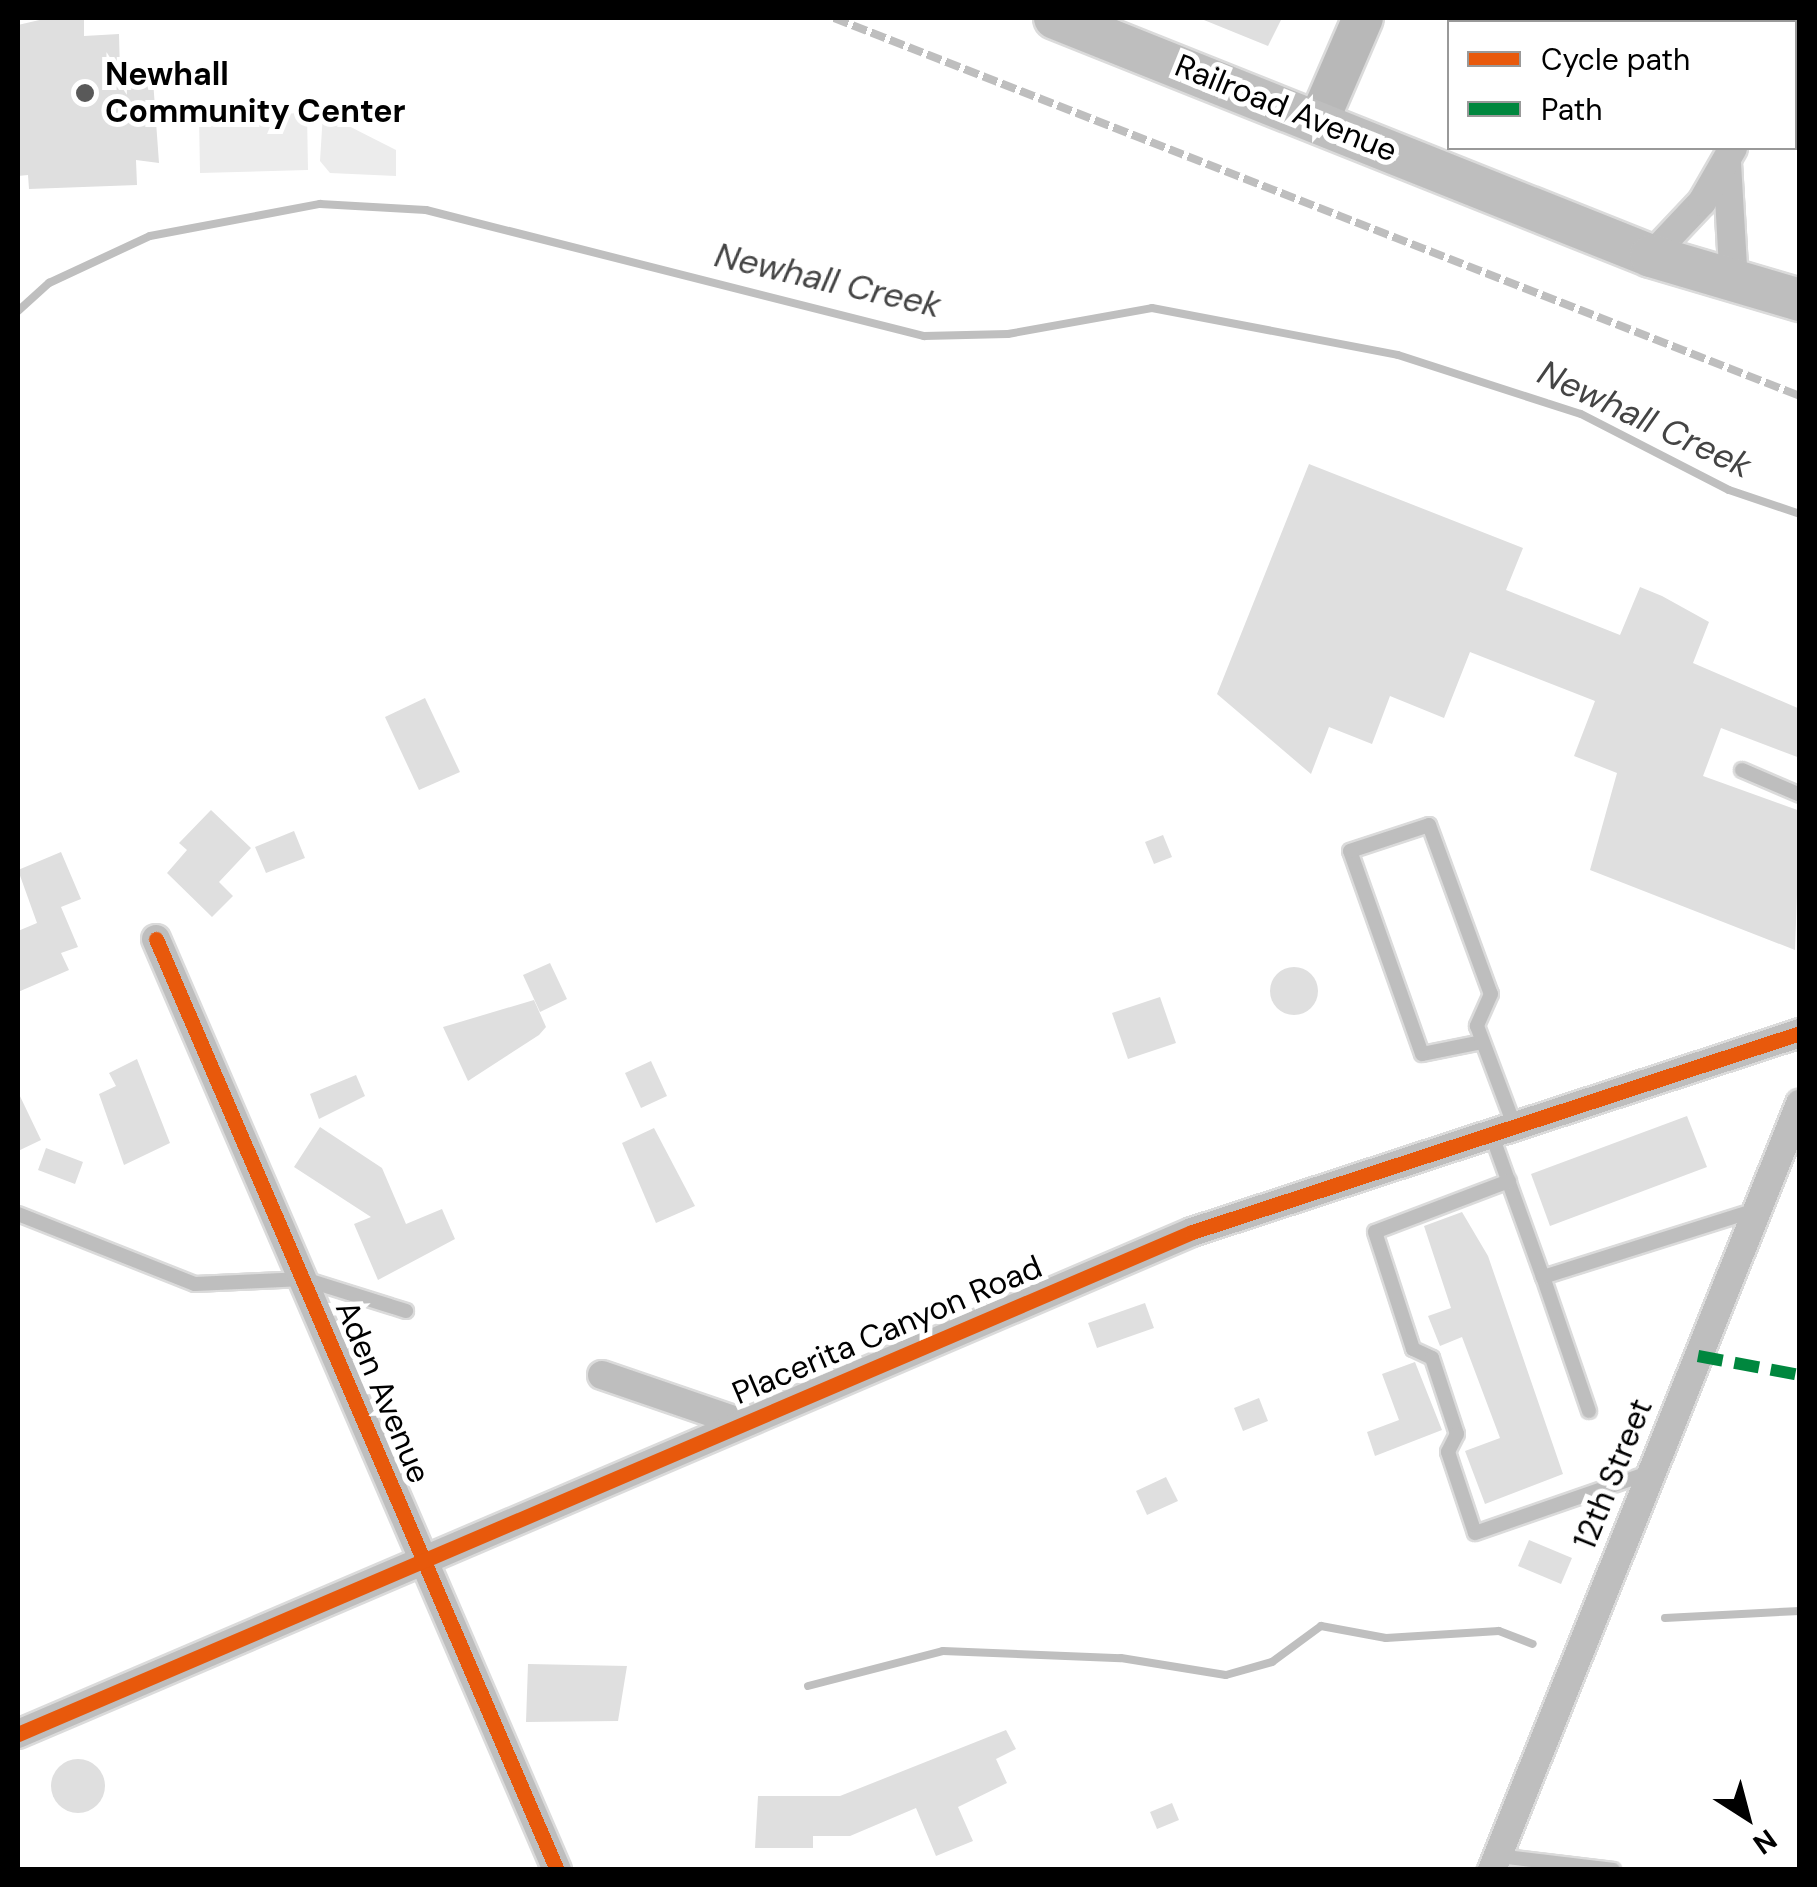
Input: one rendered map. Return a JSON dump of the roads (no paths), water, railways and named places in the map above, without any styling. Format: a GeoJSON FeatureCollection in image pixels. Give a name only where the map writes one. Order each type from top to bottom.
{"type":"FeatureCollection","features":[{"type":"Feature","properties":{"kind":"main road","name":"Railroad Avenue"},"geometry":{"type":"LineString","coordinates":[[1056,18],[1651,256],[1800,300]]}},
{"type":"Feature","properties":{"kind":"main road"},"geometry":{"type":"LineString","coordinates":[[1319,120],[1362,18]]}},
{"type":"Feature","properties":{"kind":"street"},"geometry":{"type":"LineString","coordinates":[[1651,256],[1730,155]]}},
{"type":"Feature","properties":{"kind":"street"},"geometry":{"type":"LineString","coordinates":[[1730,155],[1734,283]]}},
{"type":"Feature","properties":{"kind":"street","name":"Aden Avenue"},"geometry":{"type":"LineString","coordinates":[[156,938],[557,1870]]}},
{"type":"Feature","properties":{"kind":"street","name":"Placerita Canyon Road"},"geometry":{"type":"LineString","coordinates":[[18,1734],[424,1556],[1192,1232],[1501,1126],[1800,1033]]}},
{"type":"Feature","properties":{"kind":"street","name":"12th Street"},"geometry":{"type":"LineString","coordinates":[[1495,1863],[1800,1104]]}},
{"type":"Feature","properties":{"kind":"street"},"geometry":{"type":"LineString","coordinates":[[602,1375],[740,1422]]}},
{"type":"Feature","properties":{"kind":"lane"},"geometry":{"type":"LineString","coordinates":[[1742,770],[1800,795]]}},
{"type":"Feature","properties":{"kind":"lane"},"geometry":{"type":"LineString","coordinates":[[1482,1042],[1422,1054],[1350,851],[1429,825],[1491,994],[1477,1026],[1482,1042],[1501,1126],[1508,1181],[1589,1411]]}},
{"type":"Feature","properties":{"kind":"lane"},"geometry":{"type":"LineString","coordinates":[[1508,1181],[1375,1232],[1414,1349],[1432,1358],[1457,1434],[1448,1452],[1475,1533],[1652,1472]]}},
{"type":"Feature","properties":{"kind":"lane"},"geometry":{"type":"LineString","coordinates":[[1543,1277],[1757,1210]]}},
{"type":"Feature","properties":{"kind":"lane"},"geometry":{"type":"LineString","coordinates":[[18,1214],[195,1284],[304,1279],[406,1311]]}},
{"type":"Feature","properties":{"kind":"lane"},"geometry":{"type":"LineString","coordinates":[[1495,1863],[1613,1870]]}},
{"type":"Feature","properties":{"kind":"waterway","name":"Newhall Creek"},"geometry":{"type":"LineString","coordinates":[[18,311],[49,283],[150,236],[320,204],[426,210],[924,336],[1008,334],[1152,308],[1398,355],[1581,414],[1729,490],[1800,514]]}},
{"type":"Feature","properties":{"kind":"waterway"},"geometry":{"type":"LineString","coordinates":[[1665,1618],[1800,1611]]}},
{"type":"Feature","properties":{"kind":"waterway"},"geometry":{"type":"LineString","coordinates":[[808,1686],[943,1651],[1121,1658],[1226,1675],[1272,1662],[1321,1626],[1386,1638],[1499,1631],[1533,1644]]}},
{"type":"Feature","properties":{"kind":"railway"},"geometry":{"type":"LineString","coordinates":[[834,18],[1800,396]]}},
{"type":"Feature","properties":{"kind":"place","name":"Newhall Community Center"},"geometry":{"type":"Point","coordinates":[85,93]}}]}
